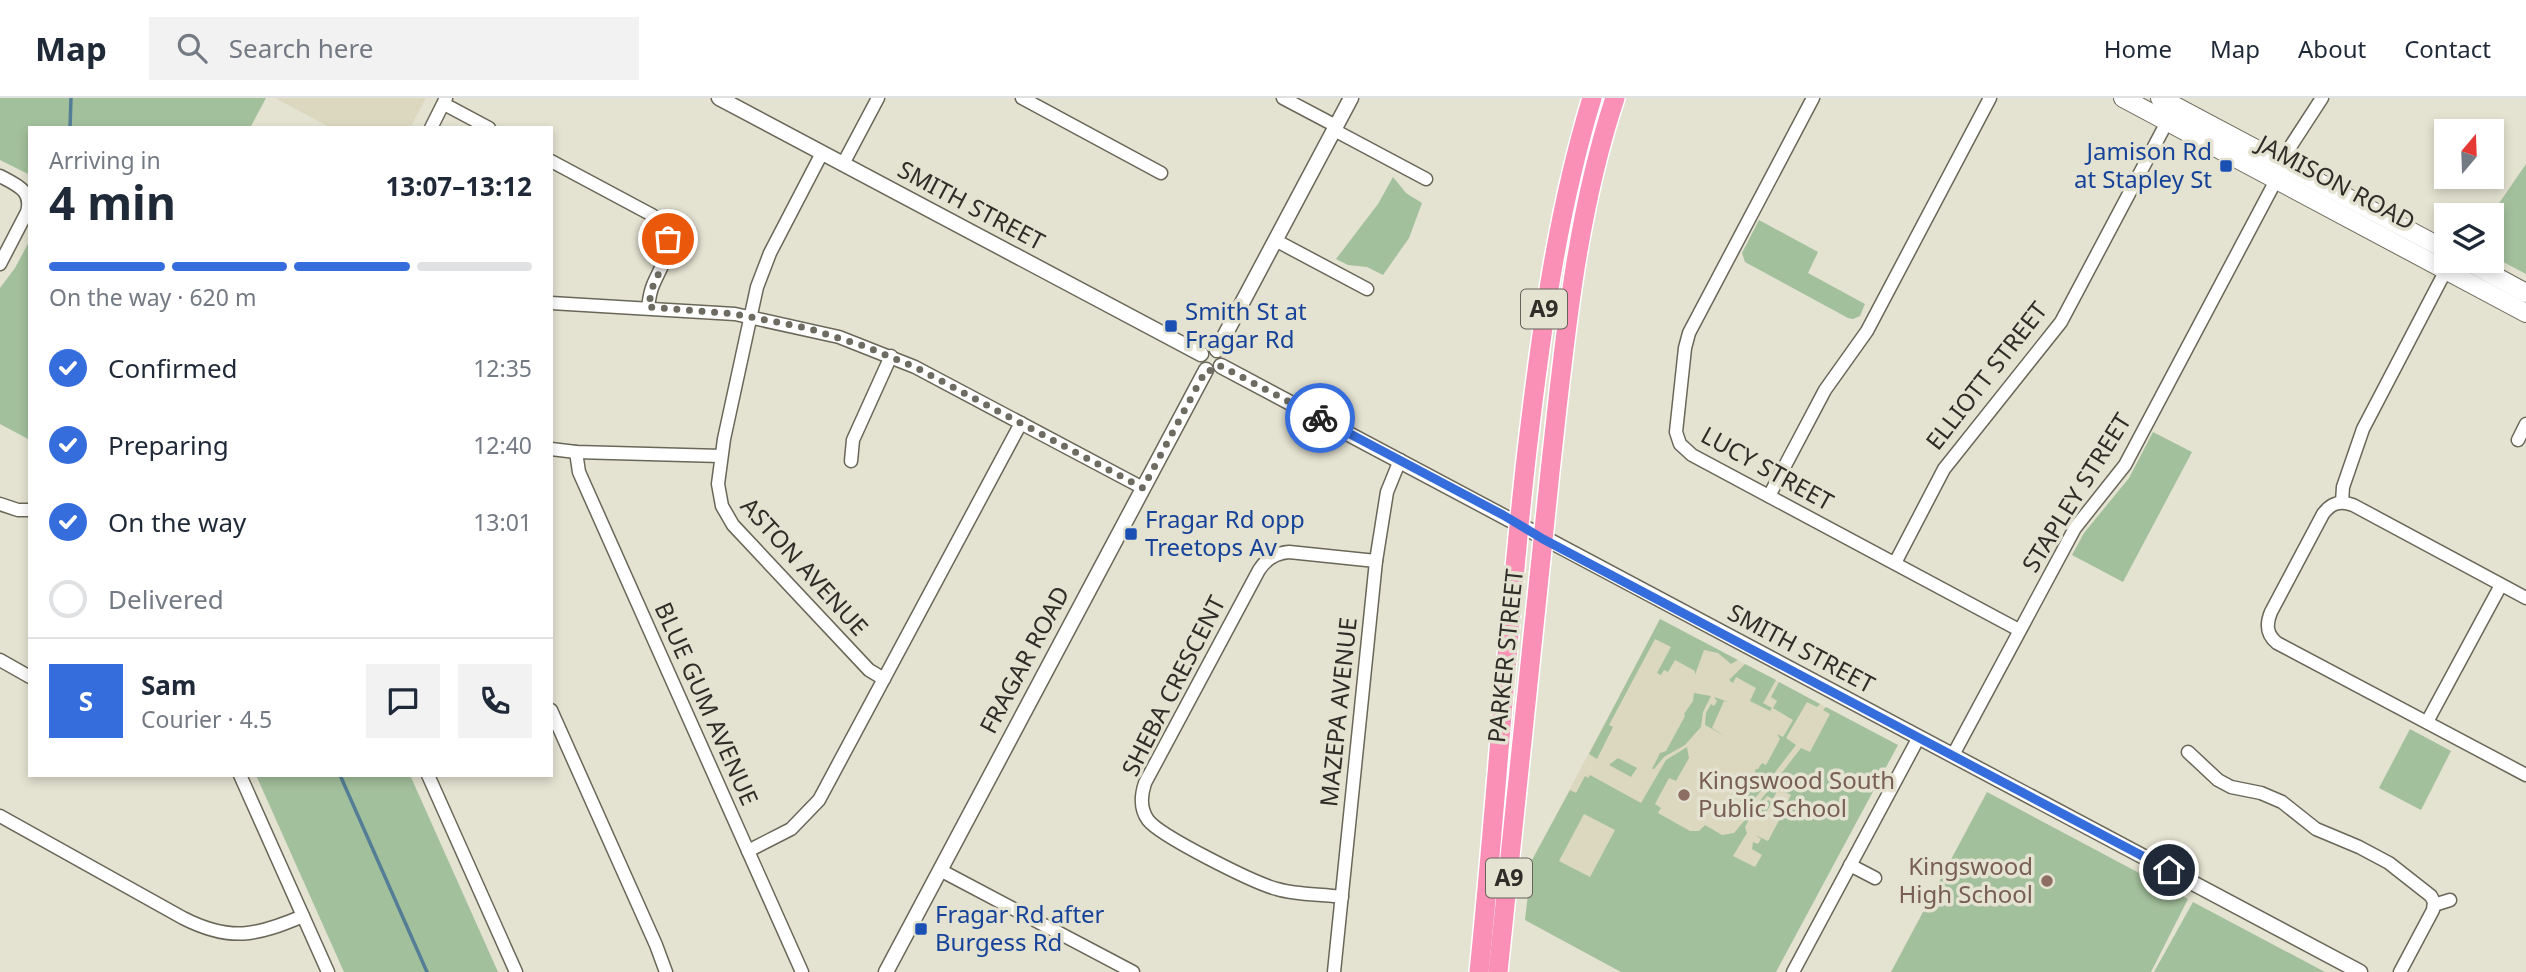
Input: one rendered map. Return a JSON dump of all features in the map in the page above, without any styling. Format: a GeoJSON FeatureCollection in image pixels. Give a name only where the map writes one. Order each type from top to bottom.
{"type":"FeatureCollection","features":[{"type":"Feature","properties":{"kind":"highway","name":"PARKER STREET"},"geometry":{"type":"LineString","coordinates":[[1479,972],[1519,524],[1545,301],[1566,192],[1592,98]]}},
{"type":"Feature","properties":{"kind":"highway","name":"PARKER STREET"},"geometry":{"type":"LineString","coordinates":[[1498,972],[1573,282],[1601,142],[1615,98]]}},
{"type":"Feature","properties":{"kind":"main road","name":"JAMISON ROAD"},"geometry":{"type":"LineString","coordinates":[[2123,98],[2167,108],[2434,257]]}},
{"type":"Feature","properties":{"kind":"main road","name":"JAMISON ROAD"},"geometry":{"type":"LineString","coordinates":[[2278,171],[2434,244]]}},
{"type":"Feature","properties":{"kind":"main road","name":"JAMISON ROAD"},"geometry":{"type":"LineString","coordinates":[[2461,273],[2526,313]]}},
{"type":"Feature","properties":{"kind":"main road"},"geometry":{"type":"LineString","coordinates":[[2489,273],[2526,293]]}},
{"type":"Feature","properties":{"kind":"street","name":"SMITH STREET"},"geometry":{"type":"LineString","coordinates":[[719,98],[1201,354]]}},
{"type":"Feature","properties":{"kind":"street"},"geometry":{"type":"LineString","coordinates":[[843,164],[878,98]]}},
{"type":"Feature","properties":{"kind":"street"},"geometry":{"type":"LineString","coordinates":[[1022,98],[1161,173]]}},
{"type":"Feature","properties":{"kind":"street"},"geometry":{"type":"LineString","coordinates":[[1283,98],[1426,179]]}},
{"type":"Feature","properties":{"kind":"street"},"geometry":{"type":"LineString","coordinates":[[1217,350],[1351,98]]}},
{"type":"Feature","properties":{"kind":"street","name":"LUCY STREET"},"geometry":{"type":"LineString","coordinates":[[1813,98],[1689,333],[1676,425],[1678,440],[1688,452],[2019,630]]}},
{"type":"Feature","properties":{"kind":"street"},"geometry":{"type":"LineString","coordinates":[[1769,496],[1820,399],[1867,331],[1990,98]]}},
{"type":"Feature","properties":{"kind":"street","name":"STAPLEY STREET"},"geometry":{"type":"LineString","coordinates":[[1953,755],[2075,528],[2125,465],[2278,171],[2322,98]]}},
{"type":"Feature","properties":{"kind":"street"},"geometry":{"type":"LineString","coordinates":[[432,126],[445,101],[486,126]]}},
{"type":"Feature","properties":{"kind":"street","name":"ELLIOTT STREET"},"geometry":{"type":"LineString","coordinates":[[1895,563],[1944,469],[2061,322],[2167,108]]}},
{"type":"Feature","properties":{"kind":"street","name":"ASTON AVENUE"},"geometry":{"type":"LineString","coordinates":[[822,153],[770,253],[760,279],[721,456],[718,491],[729,519],[869,670],[884,679]]}},
{"type":"Feature","properties":{"kind":"street"},"geometry":{"type":"LineString","coordinates":[[553,162],[652,215],[664,227],[668,239],[668,253],[653,286],[648,307]]}},
{"type":"Feature","properties":{"kind":"street"},"geometry":{"type":"LineString","coordinates":[[0,176],[22,188],[27,196],[27,212],[0,264]]}},
{"type":"Feature","properties":{"kind":"street"},"geometry":{"type":"LineString","coordinates":[[1275,240],[1367,289]]}},
{"type":"Feature","properties":{"kind":"street"},"geometry":{"type":"LineString","coordinates":[[2342,502],[2343,486],[2363,429],[2444,273]]}},
{"type":"Feature","properties":{"kind":"street"},"geometry":{"type":"LineString","coordinates":[[553,303],[714,311],[824,333],[891,356],[1143,488]]}},
{"type":"Feature","properties":{"kind":"street"},"geometry":{"type":"LineString","coordinates":[[1210,349],[1217,350],[1223,359],[1221,366],[1216,371],[1206,370],[1199,361],[1201,354],[1210,349]]}},
{"type":"Feature","properties":{"kind":"street"},"geometry":{"type":"LineString","coordinates":[[851,461],[853,440],[891,356]]}},
{"type":"Feature","properties":{"kind":"street","name":"SMITH STREET"},"geometry":{"type":"LineString","coordinates":[[1221,366],[2360,972]]}},
{"type":"Feature","properties":{"kind":"street","name":"FRAGAR ROAD"},"geometry":{"type":"LineString","coordinates":[[886,972],[1206,370]]}},
{"type":"Feature","properties":{"kind":"street"},"geometry":{"type":"LineString","coordinates":[[748,851],[791,829],[824,792],[1021,423]]}},
{"type":"Feature","properties":{"kind":"street"},"geometry":{"type":"LineString","coordinates":[[2518,440],[2526,424]]}},
{"type":"Feature","properties":{"kind":"street"},"geometry":{"type":"LineString","coordinates":[[553,449],[721,456]]}},
{"type":"Feature","properties":{"kind":"street","name":"BLUE GUM AVENUE"},"geometry":{"type":"LineString","coordinates":[[576,452],[579,472],[802,972]]}},
{"type":"Feature","properties":{"kind":"street","name":"MAZEPA AVENUE"},"geometry":{"type":"LineString","coordinates":[[1334,972],[1376,561],[1387,492],[1400,460]]}},
{"type":"Feature","properties":{"kind":"street"},"geometry":{"type":"LineString","coordinates":[[2526,598],[2353,505],[2342,502],[2332,505],[2323,514],[2268,620],[2268,632],[2277,643],[2526,775]]}},
{"type":"Feature","properties":{"kind":"street"},"geometry":{"type":"LineString","coordinates":[[0,504],[28,510]]}},
{"type":"Feature","properties":{"kind":"street","name":"SHEBA CRESCENT"},"geometry":{"type":"LineString","coordinates":[[1342,897],[1282,891],[1253,881],[1155,828],[1144,812],[1142,794],[1266,561],[1277,554],[1289,552],[1376,561]]}},
{"type":"Feature","properties":{"kind":"street"},"geometry":{"type":"LineString","coordinates":[[2427,722],[2501,585]]}},
{"type":"Feature","properties":{"kind":"street"},"geometry":{"type":"LineString","coordinates":[[0,660],[28,676]]}},
{"type":"Feature","properties":{"kind":"street"},"geometry":{"type":"LineString","coordinates":[[553,714],[666,972]]}},
{"type":"Feature","properties":{"kind":"street"},"geometry":{"type":"LineString","coordinates":[[1793,972],[1919,737]]}},
{"type":"Feature","properties":{"kind":"street"},"geometry":{"type":"LineString","coordinates":[[2188,752],[2218,780],[2231,787],[2277,799],[2316,829],[2389,863],[2427,892],[2434,905],[2400,972]]}},
{"type":"Feature","properties":{"kind":"street"},"geometry":{"type":"LineString","coordinates":[[241,777],[328,972]]}},
{"type":"Feature","properties":{"kind":"street"},"geometry":{"type":"LineString","coordinates":[[429,777],[516,972]]}},
{"type":"Feature","properties":{"kind":"street"},"geometry":{"type":"LineString","coordinates":[[0,816],[183,918],[211,930],[259,933],[303,916]]}},
{"type":"Feature","properties":{"kind":"street"},"geometry":{"type":"LineString","coordinates":[[1850,865],[1875,878]]}},
{"type":"Feature","properties":{"kind":"street"},"geometry":{"type":"LineString","coordinates":[[940,870],[1133,972]]}},
{"type":"Feature","properties":{"kind":"street"},"geometry":{"type":"LineString","coordinates":[[2434,905],[2450,900]]}},
{"type":"Feature","properties":{"kind":"shaded area"},"geometry":{"type":"Polygon","coordinates":[[[275,98],[426,98],[411,126],[327,126],[275,98]]]}},
{"type":"Feature","properties":{"kind":"shaded area","name":"Kingswood South Public School"},"geometry":{"type":"Polygon","coordinates":[[[1660,619],[1843,716],[1707,972],[1621,972],[1525,920],[1532,860],[1660,619]]]}},
{"type":"Feature","properties":{"kind":"green space"},"geometry":{"type":"Polygon","coordinates":[[[0,98],[266,98],[251,126],[28,126],[28,174],[0,160],[0,98]]]}},
{"type":"Feature","properties":{"kind":"green space"},"geometry":{"type":"Polygon","coordinates":[[[2526,164],[2526,274],[2504,262],[2504,203],[2499,203],[2526,164]]]}},
{"type":"Feature","properties":{"kind":"green space"},"geometry":{"type":"Polygon","coordinates":[[[1393,177],[1406,193],[1422,203],[1409,238],[1383,275],[1367,267],[1348,265],[1336,259],[1378,204],[1393,177]]]}},
{"type":"Feature","properties":{"kind":"green space"},"geometry":{"type":"Polygon","coordinates":[[[1759,220],[1818,252],[1808,273],[1865,304],[1860,316],[1848,318],[1745,262],[1742,253],[1759,220]]]}},
{"type":"Feature","properties":{"kind":"green space"},"geometry":{"type":"Polygon","coordinates":[[[28,244],[28,439],[0,424],[0,288],[28,244]]]}},
{"type":"Feature","properties":{"kind":"green space"},"geometry":{"type":"Polygon","coordinates":[[[2153,432],[2192,452],[2123,582],[2072,555],[2084,533],[2129,478],[2153,432]]]}},
{"type":"Feature","properties":{"kind":"green space"},"geometry":{"type":"Polygon","coordinates":[[[1660,619],[1738,660],[1731,664],[1718,653],[1704,650],[1695,675],[1695,671],[1675,660],[1668,672],[1664,670],[1661,675],[1657,673],[1671,647],[1655,639],[1609,725],[1613,727],[1597,759],[1589,754],[1660,619]]]}},
{"type":"Feature","properties":{"kind":"green space"},"geometry":{"type":"Polygon","coordinates":[[[1745,664],[1776,680],[1763,703],[1772,708],[1770,711],[1750,701],[1756,688],[1736,677],[1733,683],[1729,680],[1745,664]]]}},
{"type":"Feature","properties":{"kind":"green space"},"geometry":{"type":"Polygon","coordinates":[[[1779,682],[1820,704],[1817,707],[1807,702],[1786,738],[1796,745],[1753,801],[1745,805],[1739,803],[1756,769],[1762,763],[1766,765],[1780,739],[1777,734],[1783,737],[1793,720],[1773,708],[1777,701],[1771,697],[1779,682]]]}},
{"type":"Feature","properties":{"kind":"green space"},"geometry":{"type":"Polygon","coordinates":[[[1694,693],[1711,696],[1703,712],[1701,727],[1685,745],[1664,757],[1652,769],[1660,753],[1666,751],[1693,701],[1694,693]]]}},
{"type":"Feature","properties":{"kind":"green space"},"geometry":{"type":"Polygon","coordinates":[[[1714,697],[1729,702],[1724,701],[1712,728],[1725,736],[1705,725],[1706,713],[1711,704],[1714,706],[1717,701],[1714,697]]]}},
{"type":"Feature","properties":{"kind":"green space"},"geometry":{"type":"Polygon","coordinates":[[[1826,707],[1898,745],[1776,972],[1621,972],[1525,920],[1532,860],[1570,790],[1576,793],[1585,776],[1588,778],[1590,775],[1641,803],[1666,760],[1687,747],[1689,758],[1676,781],[1669,778],[1655,804],[1661,808],[1658,813],[1690,831],[1699,831],[1705,825],[1722,835],[1734,833],[1755,808],[1745,827],[1747,833],[1733,856],[1755,867],[1762,855],[1752,849],[1753,842],[1758,844],[1761,839],[1755,835],[1768,841],[1784,811],[1771,804],[1765,814],[1760,811],[1768,800],[1784,809],[1791,795],[1778,789],[1773,799],[1767,796],[1756,806],[1801,748],[1810,752],[1830,714],[1823,710],[1826,707]],[[1584,814],[1559,861],[1590,877],[1615,830],[1584,814]]]}},
{"type":"Feature","properties":{"kind":"green space"},"geometry":{"type":"Polygon","coordinates":[[[2410,729],[2451,751],[2421,810],[2379,788],[2410,729]]]}},
{"type":"Feature","properties":{"kind":"green space"},"geometry":{"type":"Polygon","coordinates":[[[1618,758],[1637,768],[1631,777],[1609,765],[1618,758]]]}},
{"type":"Feature","properties":{"kind":"green space"},"geometry":{"type":"Polygon","coordinates":[[[257,777],[411,777],[498,972],[344,972],[257,777]]]}},
{"type":"Feature","properties":{"kind":"green space","name":"Kingswood High School"},"geometry":{"type":"Polygon","coordinates":[[[1987,792],[2188,899],[2151,972],[1891,972],[1987,792]]]}},
{"type":"Feature","properties":{"kind":"green space"},"geometry":{"type":"Polygon","coordinates":[[[2193,902],[2325,972],[2154,972],[2193,902]]]}},
{"type":"Feature","properties":{"kind":"waterway"},"geometry":{"type":"LineString","coordinates":[[70,126],[71,98]]}},
{"type":"Feature","properties":{"kind":"waterway"},"geometry":{"type":"LineString","coordinates":[[341,777],[427,972]]}},
{"type":"Feature","properties":{"kind":"way so far"},"geometry":{"type":"LineString","coordinates":[[668,239],[668,253],[651,291],[648,307],[735,314],[807,328],[878,351],[915,367],[1143,488],[1206,370],[1216,371],[1221,366],[1320,418]]}},
{"type":"Feature","properties":{"kind":"place","name":"Jamison Rd at Stapley St"},"geometry":{"type":"Point","coordinates":[2226,166]}},
{"type":"Feature","properties":{"kind":"place","name":"Smith St at Fragar Rd"},"geometry":{"type":"Point","coordinates":[1171,326]}},
{"type":"Feature","properties":{"kind":"place","name":"Fragar Rd opp Treetops Av"},"geometry":{"type":"Point","coordinates":[1131,534]}},
{"type":"Feature","properties":{"kind":"place","name":"Kingswood South Public School"},"geometry":{"type":"Point","coordinates":[1684,795]}},
{"type":"Feature","properties":{"kind":"place","name":"Kingswood High School"},"geometry":{"type":"Point","coordinates":[2047,881]}},
{"type":"Feature","properties":{"kind":"place","name":"Fragar Rd after Burgess Rd"},"geometry":{"type":"Point","coordinates":[921,929]}},
{"type":"Feature","properties":{"kind":"route"},"geometry":{"type":"LineString","coordinates":[[1320,418],[2169,870]]}}]}
